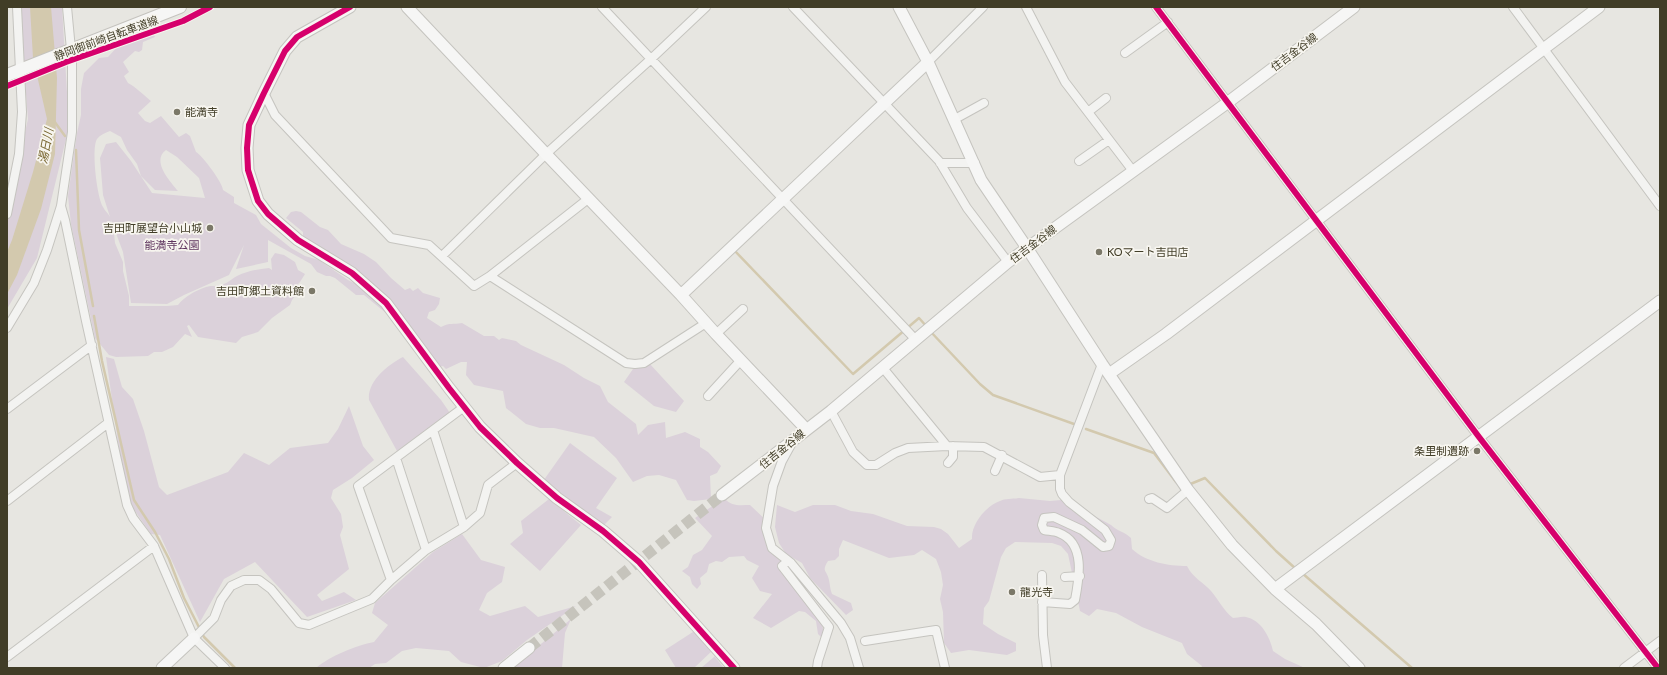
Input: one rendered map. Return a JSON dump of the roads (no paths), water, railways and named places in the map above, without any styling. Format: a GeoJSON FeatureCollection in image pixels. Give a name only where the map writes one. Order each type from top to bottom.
{"type":"FeatureCollection","features":[{"type":"Feature","properties":{"kind":"main road"},"geometry":{"type":"LineString","coordinates":[[7,75],[180,7]]}},
{"type":"Feature","properties":{"kind":"street"},"geometry":{"type":"LineString","coordinates":[[7,214],[19,154],[22,112],[17,7]]}},
{"type":"Feature","properties":{"kind":"street"},"geometry":{"type":"LineString","coordinates":[[7,328],[34,282],[47,250],[61,206],[72,132],[71,50],[67,7]]}},
{"type":"Feature","properties":{"kind":"street"},"geometry":{"type":"LineString","coordinates":[[350,7],[297,37],[285,51],[264,93],[249,125],[247,148],[248,170],[258,201],[268,214],[298,240],[352,273],[386,303],[480,427],[516,463],[557,498],[603,530],[639,562],[734,668]]}},
{"type":"Feature","properties":{"kind":"street"},"geometry":{"type":"LineString","coordinates":[[407,7],[588,199],[682,295],[716,334],[806,429]]}},
{"type":"Feature","properties":{"kind":"street"},"geometry":{"type":"LineString","coordinates":[[602,7],[913,336]]}},
{"type":"Feature","properties":{"kind":"street"},"geometry":{"type":"LineString","coordinates":[[442,256],[546,154],[706,7]]}},
{"type":"Feature","properties":{"kind":"street"},"geometry":{"type":"LineString","coordinates":[[793,7],[940,163],[967,208],[1008,262]]}},
{"type":"Feature","properties":{"kind":"street"},"geometry":{"type":"LineString","coordinates":[[898,7],[928,62],[975,163],[981,180],[1102,364],[1186,487],[1232,545],[1275,589],[1316,624],[1359,668]]}},
{"type":"Feature","properties":{"kind":"street"},"geometry":{"type":"LineString","coordinates":[[682,295],[928,62],[983,7]]}},
{"type":"Feature","properties":{"kind":"street"},"geometry":{"type":"LineString","coordinates":[[1026,7],[1065,82],[1133,171]]}},
{"type":"Feature","properties":{"kind":"street"},"geometry":{"type":"LineString","coordinates":[[1156,7],[1479,437],[1658,668]]}},
{"type":"Feature","properties":{"kind":"street","name":"住吉金谷線"},"geometry":{"type":"LineString","coordinates":[[722,495],[831,411],[883,368],[913,336],[929,328],[1008,262],[1227,103],[1354,7]]}},
{"type":"Feature","properties":{"kind":"street"},"geometry":{"type":"LineString","coordinates":[[1514,7],[1660,206]]}},
{"type":"Feature","properties":{"kind":"street"},"geometry":{"type":"LineString","coordinates":[[1109,374],[1166,334],[1599,7]]}},
{"type":"Feature","properties":{"kind":"street"},"geometry":{"type":"LineString","coordinates":[[1126,54],[1168,22]]}},
{"type":"Feature","properties":{"kind":"street"},"geometry":{"type":"LineString","coordinates":[[264,93],[274,114],[391,238],[429,245],[474,286],[490,276],[588,199]]}},
{"type":"Feature","properties":{"kind":"street"},"geometry":{"type":"LineString","coordinates":[[1088,112],[1106,98]]}},
{"type":"Feature","properties":{"kind":"street"},"geometry":{"type":"LineString","coordinates":[[955,119],[984,103]]}},
{"type":"Feature","properties":{"kind":"street"},"geometry":{"type":"LineString","coordinates":[[1079,162],[1109,140]]}},
{"type":"Feature","properties":{"kind":"street"},"geometry":{"type":"LineString","coordinates":[[940,163],[975,163]]}},
{"type":"Feature","properties":{"kind":"street"},"geometry":{"type":"LineString","coordinates":[[61,206],[127,505],[133,518],[154,546],[195,636],[225,668]]}},
{"type":"Feature","properties":{"kind":"street"},"geometry":{"type":"LineString","coordinates":[[490,276],[626,363],[644,363],[706,323]]}},
{"type":"Feature","properties":{"kind":"street"},"geometry":{"type":"LineString","coordinates":[[1275,589],[1660,301]]}},
{"type":"Feature","properties":{"kind":"street"},"geometry":{"type":"LineString","coordinates":[[716,334],[743,308]]}},
{"type":"Feature","properties":{"kind":"street"},"geometry":{"type":"LineString","coordinates":[[7,409],[92,345]]}},
{"type":"Feature","properties":{"kind":"street"},"geometry":{"type":"LineString","coordinates":[[708,396],[741,360]]}},
{"type":"Feature","properties":{"kind":"street"},"geometry":{"type":"LineString","coordinates":[[1042,602],[1070,604],[1075,600],[1080,576],[1076,548],[1061,534],[1044,530],[1042,525],[1044,518],[1054,517],[1082,530],[1103,547],[1109,546],[1111,540],[1105,530],[1069,502],[1062,494],[1060,489],[1060,476],[1102,364]]}},
{"type":"Feature","properties":{"kind":"street"},"geometry":{"type":"LineString","coordinates":[[883,368],[950,446],[953,456],[948,463]]}},
{"type":"Feature","properties":{"kind":"street"},"geometry":{"type":"LineString","coordinates":[[391,580],[358,486],[464,407]]}},
{"type":"Feature","properties":{"kind":"street"},"geometry":{"type":"LineString","coordinates":[[831,411],[853,452],[867,465],[876,466],[895,453],[908,448],[950,446],[984,447],[1002,455],[1040,477],[1060,476]]}},
{"type":"Feature","properties":{"kind":"street"},"geometry":{"type":"LineString","coordinates":[[7,501],[108,423]]}},
{"type":"Feature","properties":{"kind":"street"},"geometry":{"type":"LineString","coordinates":[[433,430],[464,527]]}},
{"type":"Feature","properties":{"kind":"street"},"geometry":{"type":"LineString","coordinates":[[795,439],[782,461],[773,486],[766,528],[772,548],[788,560],[842,623],[850,638],[859,668]]}},
{"type":"Feature","properties":{"kind":"street"},"geometry":{"type":"LineString","coordinates":[[995,471],[1002,455]]}},
{"type":"Feature","properties":{"kind":"street"},"geometry":{"type":"LineString","coordinates":[[396,458],[426,550]]}},
{"type":"Feature","properties":{"kind":"street"},"geometry":{"type":"LineString","coordinates":[[162,668],[214,618],[221,600],[231,586],[244,580],[259,580],[271,589],[299,623],[308,625],[372,599],[391,580],[426,550],[464,527],[480,513],[488,485],[516,463]]}},
{"type":"Feature","properties":{"kind":"street"},"geometry":{"type":"LineString","coordinates":[[1149,499],[1152,498],[1167,508],[1186,487]]}},
{"type":"Feature","properties":{"kind":"street"},"geometry":{"type":"LineString","coordinates":[[7,656],[154,546]]}},
{"type":"Feature","properties":{"kind":"street"},"geometry":{"type":"LineString","coordinates":[[788,560],[782,566],[829,627],[817,668]]}},
{"type":"Feature","properties":{"kind":"street"},"geometry":{"type":"LineString","coordinates":[[1042,575],[1043,635],[1047,668]]}},
{"type":"Feature","properties":{"kind":"street"},"geometry":{"type":"LineString","coordinates":[[1064,577],[1080,576]]}},
{"type":"Feature","properties":{"kind":"street"},"geometry":{"type":"LineString","coordinates":[[865,641],[936,630],[945,668]]}},
{"type":"Feature","properties":{"kind":"street"},"geometry":{"type":"LineString","coordinates":[[1624,668],[1660,641]]}},
{"type":"Feature","properties":{"kind":"street"},"geometry":{"type":"LineString","coordinates":[[504,668],[529,648]]}},
{"type":"Feature","properties":{"kind":"water","name":"湯日川"},"geometry":{"type":"Polygon","coordinates":[[[30,7],[51,7],[57,78],[55,154],[41,209],[17,275],[7,294],[7,252],[33,172],[47,119],[33,58],[30,7]]]}},
{"type":"Feature","properties":{"kind":"waterway","name":"湯日川"},"geometry":{"type":"LineString","coordinates":[[54,121],[65,136]]}},
{"type":"Feature","properties":{"kind":"waterway"},"geometry":{"type":"LineString","coordinates":[[76,150],[79,230],[93,306]]}},
{"type":"Feature","properties":{"kind":"waterway"},"geometry":{"type":"LineString","coordinates":[[734,250],[853,374],[919,318],[927,327]]}},
{"type":"Feature","properties":{"kind":"waterway"},"geometry":{"type":"LineString","coordinates":[[94,316],[102,361],[134,500],[155,532],[169,559],[184,598],[204,637],[235,668]]}},
{"type":"Feature","properties":{"kind":"waterway"},"geometry":{"type":"LineString","coordinates":[[930,331],[980,384],[993,395],[1074,424]]}},
{"type":"Feature","properties":{"kind":"waterway"},"geometry":{"type":"LineString","coordinates":[[1086,429],[1154,453],[1176,482]]}},
{"type":"Feature","properties":{"kind":"waterway"},"geometry":{"type":"LineString","coordinates":[[1188,485],[1205,478],[1276,551],[1296,569]]}},
{"type":"Feature","properties":{"kind":"waterway"},"geometry":{"type":"LineString","coordinates":[[1302,573],[1412,668]]}},
{"type":"Feature","properties":{"kind":"tunnel"},"geometry":{"type":"LineString","coordinates":[[529,648],[722,495]]}},
{"type":"Feature","properties":{"kind":"place","name":"能満寺"},"geometry":{"type":"Point","coordinates":[177,112]}},
{"type":"Feature","properties":{"kind":"place","name":"吉田町展望台小山城"},"geometry":{"type":"Point","coordinates":[210,228]}},
{"type":"Feature","properties":{"kind":"place","name":"KOマート吉田店"},"geometry":{"type":"Point","coordinates":[1099,252]}},
{"type":"Feature","properties":{"kind":"place","name":"吉田町郷土資料館"},"geometry":{"type":"Point","coordinates":[312,291]}},
{"type":"Feature","properties":{"kind":"place","name":"条里制遺跡"},"geometry":{"type":"Point","coordinates":[1477,451]}},
{"type":"Feature","properties":{"kind":"place","name":"龍光寺"},"geometry":{"type":"Point","coordinates":[1012,592]}},
{"type":"Feature","properties":{"kind":"park label","name":"能満寺公園"},"geometry":{"type":"Point","coordinates":[172,245]}}]}
